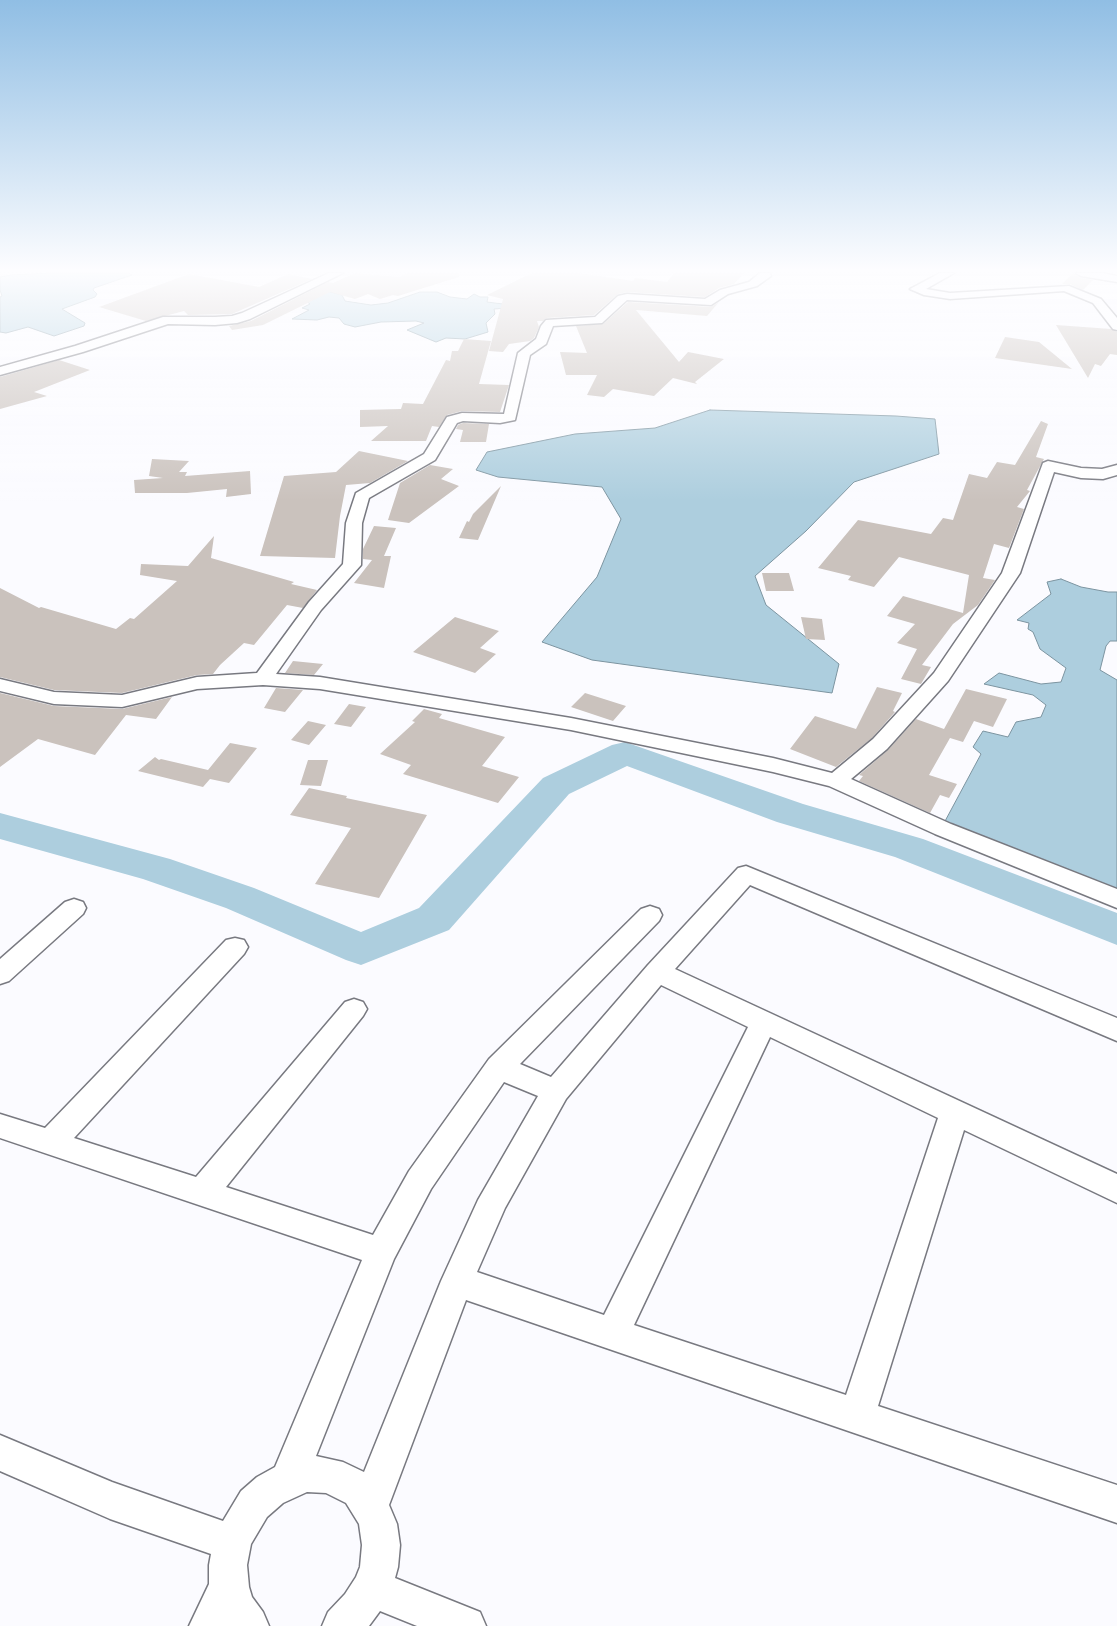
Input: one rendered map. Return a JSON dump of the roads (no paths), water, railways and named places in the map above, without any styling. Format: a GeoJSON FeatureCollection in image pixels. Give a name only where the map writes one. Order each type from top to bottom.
{"type":"FeatureCollection","features":[{"type":"Feature","properties":{"kind":"street"},"geometry":{"type":"LineString","coordinates":[[0,371],[80,349]]}},
{"type":"Feature","properties":{"kind":"street"},"geometry":{"type":"LineString","coordinates":[[263,679],[315,606],[352,565],[354,523],[362,496],[430,457],[452,420],[462,417],[500,419],[510,417],[524,354],[531,349]]}},
{"type":"Feature","properties":{"kind":"street"},"geometry":{"type":"LineString","coordinates":[[836,781],[880,744],[941,677],[1011,574],[1048,466],[1095,474],[1117,470]]}},
{"type":"Feature","properties":{"kind":"street"},"geometry":{"type":"LineString","coordinates":[[0,685],[54,698],[122,701],[197,684],[263,679],[320,683],[571,724],[773,765],[836,781],[943,829],[1117,899]]}},
{"type":"Feature","properties":{"kind":"street"},"geometry":{"type":"LineString","coordinates":[[370,1505],[457,1281],[493,1200],[556,1091],[656,972],[746,874],[1117,1030]]}},
{"type":"Feature","properties":{"kind":"street"},"geometry":{"type":"LineString","coordinates":[[0,974],[74,908]]}},
{"type":"Feature","properties":{"kind":"street"},"geometry":{"type":"LineString","coordinates":[[288,1480],[382,1252],[420,1180],[499,1067],[650,914]]}},
{"type":"Feature","properties":{"kind":"street"},"geometry":{"type":"LineString","coordinates":[[50,1142],[235,947]]}},
{"type":"Feature","properties":{"kind":"street"},"geometry":{"type":"LineString","coordinates":[[656,972],[764,1021],[1117,1190]]}},
{"type":"Feature","properties":{"kind":"street"},"geometry":{"type":"LineString","coordinates":[[202,1193],[354,1009]]}},
{"type":"Feature","properties":{"kind":"street"},"geometry":{"type":"LineString","coordinates":[[613,1333],[764,1021]]}},
{"type":"Feature","properties":{"kind":"street"},"geometry":{"type":"LineString","coordinates":[[499,1067],[556,1091]]}},
{"type":"Feature","properties":{"kind":"street"},"geometry":{"type":"LineString","coordinates":[[857,1416],[955,1112]]}},
{"type":"Feature","properties":{"kind":"street"},"geometry":{"type":"LineString","coordinates":[[0,1126],[382,1252]]}},
{"type":"Feature","properties":{"kind":"street"},"geometry":{"type":"LineString","coordinates":[[457,1281],[1117,1504]]}},
{"type":"Feature","properties":{"kind":"street"},"geometry":{"type":"LineString","coordinates":[[0,1453],[110,1500],[232,1543]]}},
{"type":"Feature","properties":{"kind":"street"},"geometry":{"type":"LineString","coordinates":[[250,1626],[235,1608],[229,1587],[228,1565],[232,1543],[241,1523],[254,1504],[270,1490],[288,1480],[307,1474],[326,1475],[343,1480],[359,1490],[370,1505],[378,1524],[381,1545],[379,1567],[372,1588],[359,1608],[342,1626]]}},
{"type":"Feature","properties":{"kind":"street"},"geometry":{"type":"LineString","coordinates":[[209,1626],[229,1587]]}},
{"type":"Feature","properties":{"kind":"street"},"geometry":{"type":"LineString","coordinates":[[372,1588],[466,1626]]}},
{"type":"Feature","properties":{"kind":"water"},"geometry":{"type":"Polygon","coordinates":[[[710,410],[935,419],[939,454],[854,482],[806,531],[755,576],[766,605],[839,664],[832,693],[592,660],[542,642],[597,577],[621,519],[602,487],[498,477],[476,470],[487,452],[575,434],[655,428],[710,410]]]}},
{"type":"Feature","properties":{"kind":"water"},"geometry":{"type":"Polygon","coordinates":[[[1061,579],[1081,587],[1117,592],[1117,641],[1110,641],[1106,646],[1100,670],[1117,680],[1117,889],[944,823],[981,754],[973,747],[983,731],[1008,737],[1016,722],[1041,717],[1046,705],[1033,695],[984,684],[999,673],[1041,684],[1061,682],[1066,668],[1040,649],[1033,632],[1028,629],[1029,623],[1017,620],[1051,594],[1047,582],[1061,579]]]}},
{"type":"Feature","properties":{"kind":"waterway"},"geometry":{"type":"LineString","coordinates":[[0,826],[156,869],[240,898],[361,949],[434,919],[556,786],[625,753],[790,813],[909,848],[1048,901],[1117,930]]}}]}
